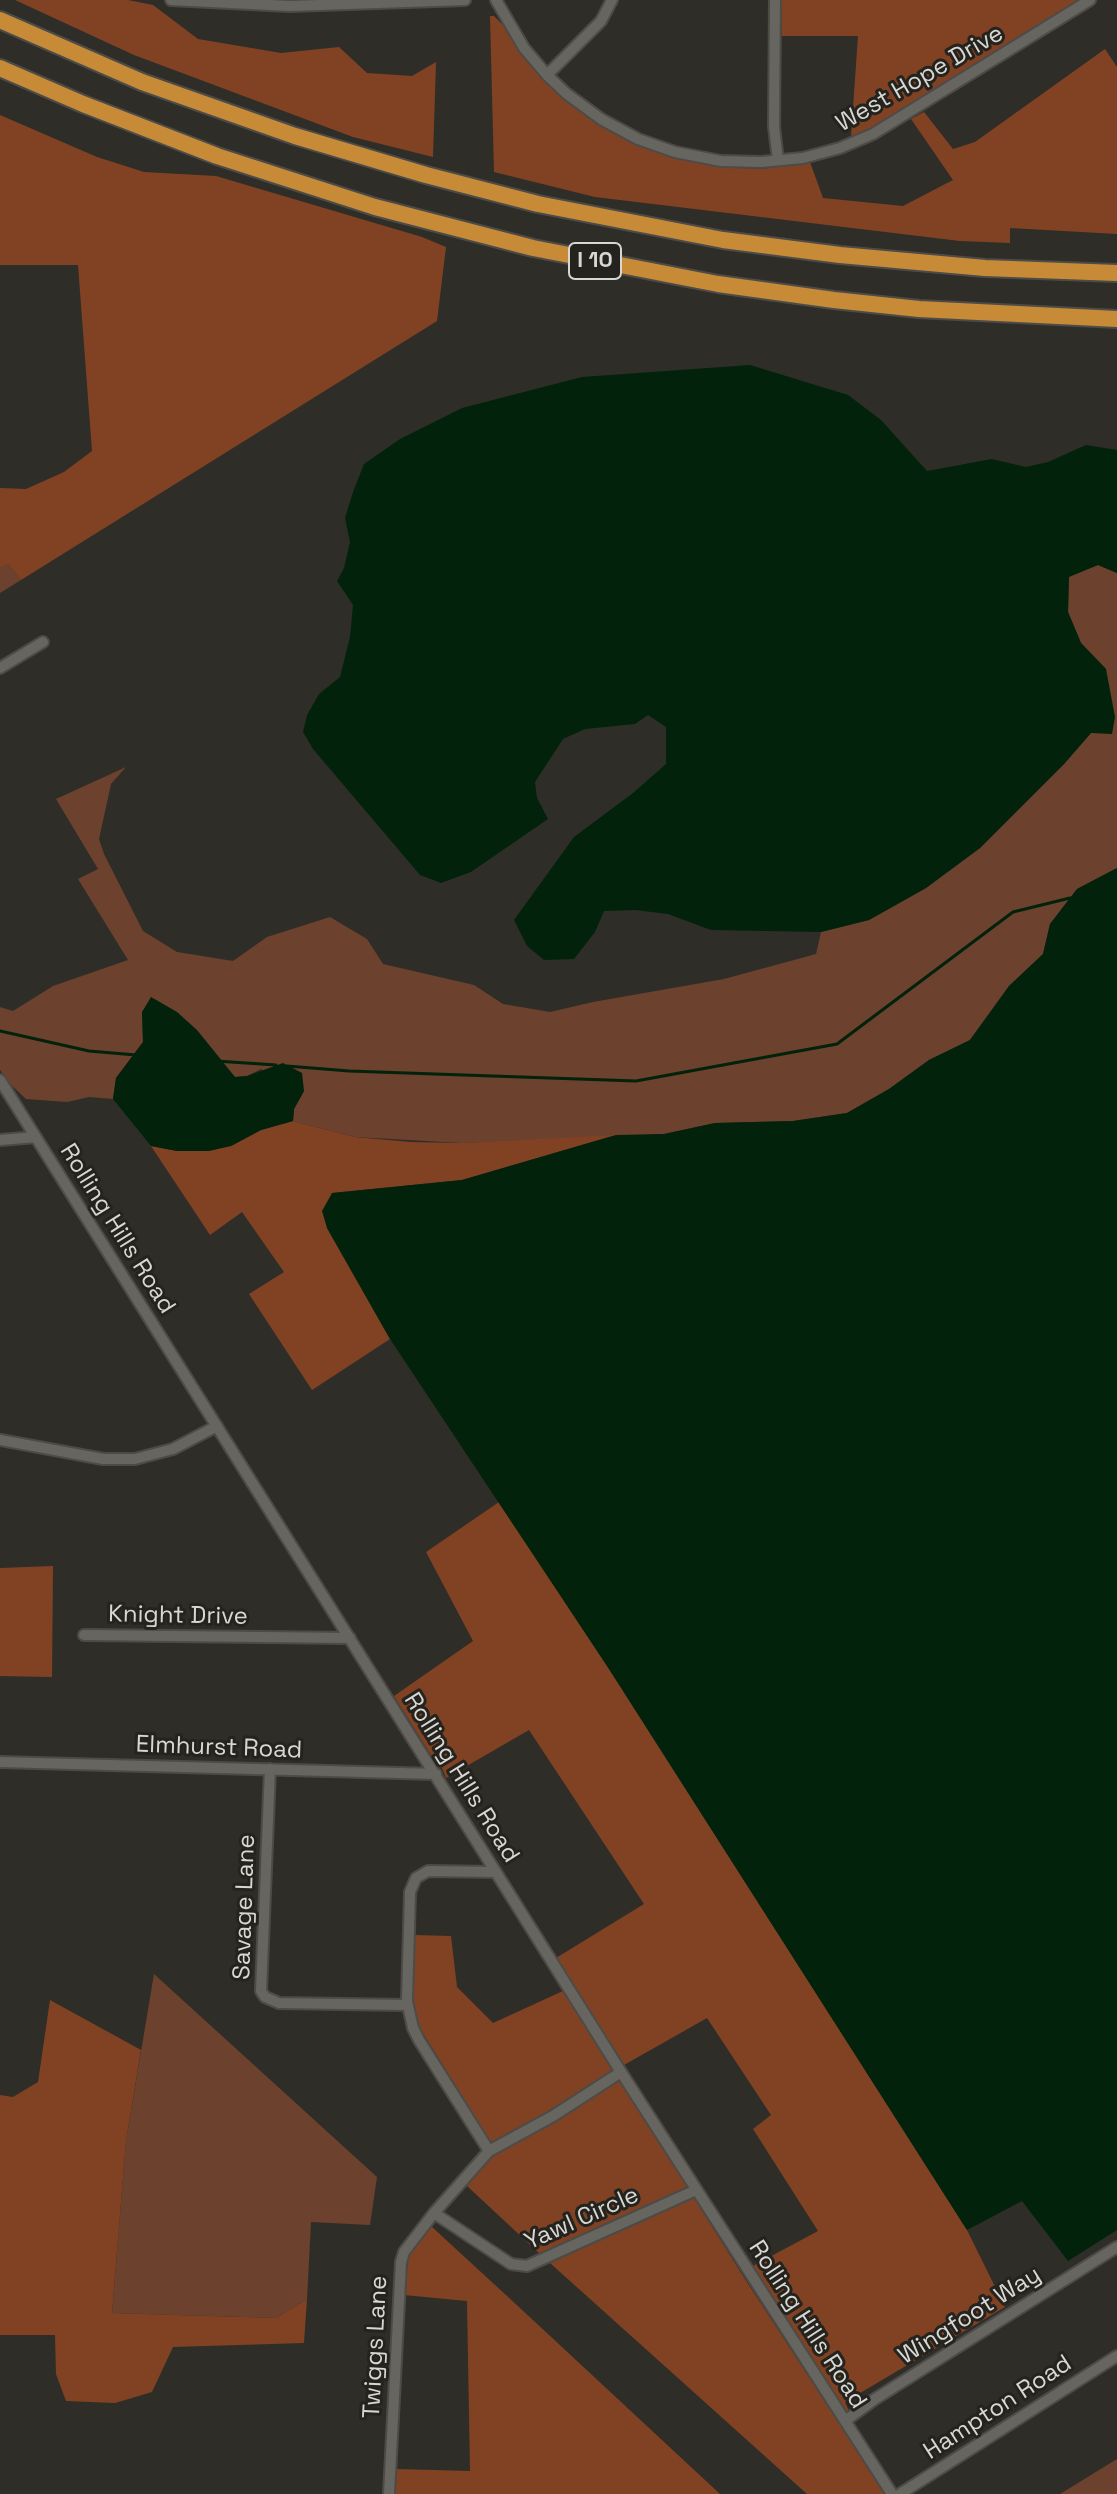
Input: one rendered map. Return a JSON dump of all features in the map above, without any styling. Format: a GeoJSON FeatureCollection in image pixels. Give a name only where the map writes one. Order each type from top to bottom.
{"type":"FeatureCollection","features":[{"type":"Feature","properties":{"kind":"highway","name":"I 10"},"geometry":{"type":"LineString","coordinates":[[0,20],[142,82],[295,136],[538,204],[723,240],[840,255],[985,268],[1117,273]]}},
{"type":"Feature","properties":{"kind":"highway","name":"I 10"},"geometry":{"type":"LineString","coordinates":[[0,68],[150,131],[257,169],[375,207],[533,248],[704,282],[834,300],[919,309],[1117,319]]}},
{"type":"Feature","properties":{"kind":"street"},"geometry":{"type":"LineString","coordinates":[[171,0],[290,6],[465,0]]}},
{"type":"Feature","properties":{"kind":"street","name":"West Hope Drive"},"geometry":{"type":"LineString","coordinates":[[496,0],[515,33],[547,75],[601,119],[638,139],[675,152],[721,161],[803,158],[840,148],[873,134],[1090,0]]}},
{"type":"Feature","properties":{"kind":"street"},"geometry":{"type":"LineString","coordinates":[[547,75],[601,21],[612,0]]}},
{"type":"Feature","properties":{"kind":"street"},"geometry":{"type":"LineString","coordinates":[[775,0],[774,127],[778,160]]}},
{"type":"Feature","properties":{"kind":"street"},"geometry":{"type":"LineString","coordinates":[[0,668],[43,642]]}},
{"type":"Feature","properties":{"kind":"street","name":"Rolling Hills Road"},"geometry":{"type":"LineString","coordinates":[[0,1080],[621,2072],[892,2494]]}},
{"type":"Feature","properties":{"kind":"street"},"geometry":{"type":"LineString","coordinates":[[0,1140],[36,1137]]}},
{"type":"Feature","properties":{"kind":"street"},"geometry":{"type":"LineString","coordinates":[[0,1440],[103,1459],[135,1459],[173,1449],[217,1426]]}},
{"type":"Feature","properties":{"kind":"street","name":"Knight Drive"},"geometry":{"type":"LineString","coordinates":[[84,1635],[350,1638]]}},
{"type":"Feature","properties":{"kind":"street","name":"Elmhurst Road"},"geometry":{"type":"LineString","coordinates":[[0,1762],[436,1774]]}},
{"type":"Feature","properties":{"kind":"street","name":"Savage Lane"},"geometry":{"type":"LineString","coordinates":[[270,1769],[261,1991],[265,1997],[279,2003],[407,2005]]}},
{"type":"Feature","properties":{"kind":"street"},"geometry":{"type":"LineString","coordinates":[[489,2151],[419,2040],[407,2005],[410,1892],[416,1878],[428,1871],[496,1872]]}},
{"type":"Feature","properties":{"kind":"street"},"geometry":{"type":"LineString","coordinates":[[434,2213],[489,2151],[553,2116],[621,2072]]}},
{"type":"Feature","properties":{"kind":"street","name":"Yawl Circle"},"geometry":{"type":"LineString","coordinates":[[434,2213],[511,2264],[527,2266],[696,2190]]}},
{"type":"Feature","properties":{"kind":"street","name":"Twiggs Lane"},"geometry":{"type":"LineString","coordinates":[[389,2494],[401,2262],[408,2244],[434,2213]]}},
{"type":"Feature","properties":{"kind":"street","name":"Wingfoot Way"},"geometry":{"type":"LineString","coordinates":[[845,2421],[1117,2247]]}},
{"type":"Feature","properties":{"kind":"street","name":"Hampton Road"},"geometry":{"type":"LineString","coordinates":[[900,2494],[1117,2356]]}},
{"type":"Feature","properties":{"kind":"shaded area"},"geometry":{"type":"Polygon","coordinates":[[[15,0],[128,0],[153,5],[198,39],[281,53],[339,47],[367,73],[412,76],[436,62],[433,157],[353,137],[134,55],[15,0]]]}},
{"type":"Feature","properties":{"kind":"shaded area"},"geometry":{"type":"Polygon","coordinates":[[[780,0],[1079,0],[914,103],[851,137],[858,36],[782,36],[780,0]]]}},
{"type":"Feature","properties":{"kind":"shaded area"},"geometry":{"type":"Polygon","coordinates":[[[490,16],[503,25],[546,83],[564,99],[598,125],[636,145],[673,158],[720,167],[762,169],[810,162],[823,198],[903,206],[953,180],[911,119],[924,112],[953,149],[975,142],[1105,49],[1117,67],[1117,234],[1010,228],[1010,243],[960,241],[595,197],[494,172],[490,16]]]}},
{"type":"Feature","properties":{"kind":"shaded area"},"geometry":{"type":"Polygon","coordinates":[[[0,115],[97,157],[144,172],[216,176],[422,237],[446,247],[437,321],[21,580],[8,564],[0,568],[0,488],[26,489],[64,472],[92,451],[78,265],[0,265],[0,115]]]}},
{"type":"Feature","properties":{"kind":"shaded area"},"geometry":{"type":"Polygon","coordinates":[[[750,365],[848,395],[881,420],[927,471],[992,459],[1026,467],[1048,462],[1086,445],[1117,450],[1117,573],[1098,565],[1069,577],[1068,612],[1081,643],[1106,669],[1115,717],[1112,734],[1091,733],[980,848],[926,888],[869,920],[821,932],[711,930],[668,914],[635,910],[604,911],[595,932],[574,959],[544,960],[527,946],[514,920],[574,837],[666,764],[666,727],[648,715],[635,724],[585,729],[563,739],[535,782],[537,798],[548,819],[471,872],[441,883],[420,875],[313,749],[303,732],[307,715],[319,694],[340,677],[350,637],[353,605],[337,581],[344,568],[350,542],[345,518],[353,492],[364,464],[400,439],[462,408],[582,377],[750,365]]]}},
{"type":"Feature","properties":{"kind":"shaded area"},"geometry":{"type":"Polygon","coordinates":[[[8,564],[21,580],[0,593],[0,568],[8,564]]]}},
{"type":"Feature","properties":{"kind":"shaded area"},"geometry":{"type":"Polygon","coordinates":[[[1098,565],[1117,573],[1117,868],[1077,889],[1050,924],[1043,954],[1009,986],[970,1040],[929,1060],[889,1089],[847,1113],[793,1121],[715,1123],[664,1134],[462,1143],[355,1137],[293,1121],[294,1109],[304,1091],[261,1069],[247,1076],[235,1077],[216,1057],[142,1012],[143,1042],[116,1078],[113,1099],[89,1097],[67,1102],[26,1099],[0,1070],[0,1007],[13,1011],[53,986],[128,960],[78,879],[98,869],[56,799],[126,767],[111,784],[99,839],[143,931],[177,952],[233,961],[267,937],[330,917],[367,939],[383,964],[474,985],[503,1004],[550,1012],[724,979],[816,954],[821,932],[869,920],[926,888],[980,848],[1091,733],[1106,669],[1081,643],[1068,612],[1069,576],[1098,565]]]}},
{"type":"Feature","properties":{"kind":"shaded area"},"geometry":{"type":"Polygon","coordinates":[[[1117,868],[1117,2230],[1068,2261],[1022,2201],[967,2230],[609,1669],[390,1339],[327,1228],[322,1211],[332,1193],[462,1180],[616,1135],[664,1134],[715,1123],[793,1121],[847,1113],[889,1089],[929,1060],[970,1040],[1009,986],[1043,954],[1050,924],[1077,889],[1117,868]]]}},
{"type":"Feature","properties":{"kind":"shaded area"},"geometry":{"type":"Polygon","coordinates":[[[151,997],[177,1012],[197,1030],[235,1077],[283,1063],[302,1073],[304,1091],[294,1109],[293,1121],[261,1130],[231,1146],[209,1151],[177,1151],[151,1146],[113,1099],[116,1078],[143,1042],[142,1012],[151,997]]]}},
{"type":"Feature","properties":{"kind":"shaded area"},"geometry":{"type":"Polygon","coordinates":[[[293,1121],[355,1137],[411,1142],[462,1143],[616,1135],[462,1180],[332,1193],[327,1228],[390,1339],[312,1390],[249,1294],[284,1272],[242,1212],[210,1235],[151,1146],[177,1151],[231,1146],[261,1130],[293,1121]]]}},
{"type":"Feature","properties":{"kind":"shaded area"},"geometry":{"type":"Polygon","coordinates":[[[499,1502],[967,2230],[1005,2307],[845,2402],[847,2412],[751,2267],[818,2231],[753,2129],[771,2115],[707,2018],[624,2065],[556,1958],[644,1904],[529,1730],[446,1778],[394,1696],[473,1641],[426,1552],[499,1502]]]}},
{"type":"Feature","properties":{"kind":"shaded area"},"geometry":{"type":"Polygon","coordinates":[[[53,1566],[52,1677],[0,1676],[0,1568],[53,1566]]]}},
{"type":"Feature","properties":{"kind":"shaded area"},"geometry":{"type":"Polygon","coordinates":[[[414,1935],[451,1936],[457,1987],[493,2023],[563,1991],[613,2070],[491,2143],[418,2025],[412,2000],[414,1935]]]}},
{"type":"Feature","properties":{"kind":"shaded area"},"geometry":{"type":"Polygon","coordinates":[[[154,1974],[377,2177],[370,2225],[311,2222],[307,2299],[276,2318],[112,2313],[126,2141],[154,1974]]]}},
{"type":"Feature","properties":{"kind":"shaded area"},"geometry":{"type":"Polygon","coordinates":[[[50,2000],[141,2050],[126,2141],[112,2313],[276,2318],[307,2299],[304,2343],[173,2347],[152,2392],[115,2403],[66,2401],[56,2374],[55,2335],[0,2335],[0,2095],[13,2097],[38,2082],[50,2000]]]}},
{"type":"Feature","properties":{"kind":"shaded area"},"geometry":{"type":"Polygon","coordinates":[[[619,2080],[688,2187],[540,2254],[466,2185],[492,2156],[556,2121],[619,2080]]]}},
{"type":"Feature","properties":{"kind":"shaded area"},"geometry":{"type":"Polygon","coordinates":[[[694,2198],[885,2494],[807,2494],[550,2263],[694,2198]]]}},
{"type":"Feature","properties":{"kind":"shaded area"},"geometry":{"type":"Polygon","coordinates":[[[431,2226],[720,2494],[394,2494],[395,2469],[470,2471],[467,2301],[404,2295],[409,2255],[431,2226]]]}},
{"type":"Feature","properties":{"kind":"shaded area"},"geometry":{"type":"Polygon","coordinates":[[[1117,2459],[1117,2494],[1060,2494],[1117,2459]]]}},
{"type":"Feature","properties":{"kind":"waterway"},"geometry":{"type":"LineString","coordinates":[[287,1066],[636,1081],[837,1044],[1013,912],[1070,898]]}},
{"type":"Feature","properties":{"kind":"waterway"},"geometry":{"type":"LineString","coordinates":[[0,1031],[89,1051],[136,1055]]}},
{"type":"Feature","properties":{"kind":"waterway"},"geometry":{"type":"LineString","coordinates":[[216,1061],[276,1065]]}}]}
